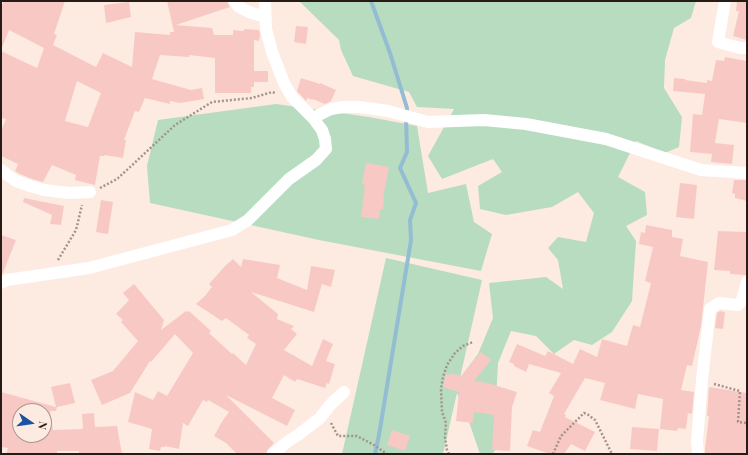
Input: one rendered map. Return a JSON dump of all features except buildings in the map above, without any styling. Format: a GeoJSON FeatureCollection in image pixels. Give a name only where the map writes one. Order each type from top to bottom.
{"type":"FeatureCollection","features":[{"type":"Feature","properties":{"kind":"street"},"geometry":{"type":"LineString","coordinates":[[234,1],[239,7],[249,12],[266,17]]}},
{"type":"Feature","properties":{"kind":"street"},"geometry":{"type":"LineString","coordinates":[[1,283],[7,280],[90,268],[232,230],[248,220],[289,179],[316,160],[326,150],[322,130],[313,118],[292,97],[284,83],[272,52],[266,29],[265,1]]}},
{"type":"Feature","properties":{"kind":"street"},"geometry":{"type":"LineString","coordinates":[[725,1],[718,42],[740,48],[747,48]]}},
{"type":"Feature","properties":{"kind":"street"},"geometry":{"type":"LineString","coordinates":[[313,118],[331,109],[359,107],[388,111],[428,122],[484,120],[526,124],[606,139],[701,170],[747,173]]}},
{"type":"Feature","properties":{"kind":"street"},"geometry":{"type":"LineString","coordinates":[[1,170],[16,181],[44,190],[69,193],[90,192]]}},
{"type":"Feature","properties":{"kind":"street"},"geometry":{"type":"LineString","coordinates":[[698,454],[697,441],[702,380],[710,309],[719,303],[738,305],[742,300],[747,282]]}},
{"type":"Feature","properties":{"kind":"street"},"geometry":{"type":"LineString","coordinates":[[273,454],[320,418],[344,392]]}},
{"type":"Feature","properties":{"kind":"path"},"geometry":{"type":"LineString","coordinates":[[49,275],[76,230],[85,195],[117,179],[175,125],[212,102],[252,98],[272,92],[292,97]]}},
{"type":"Feature","properties":{"kind":"path"},"geometry":{"type":"LineString","coordinates":[[448,454],[445,437],[446,423],[441,404],[443,377],[447,365],[455,353],[463,346],[472,342]]}},
{"type":"Feature","properties":{"kind":"path"},"geometry":{"type":"LineString","coordinates":[[702,380],[740,391],[738,422],[747,423]]}},
{"type":"Feature","properties":{"kind":"path"},"geometry":{"type":"LineString","coordinates":[[325,412],[338,436],[357,436],[387,454]]}},
{"type":"Feature","properties":{"kind":"path"},"geometry":{"type":"LineString","coordinates":[[553,454],[561,436],[584,413],[595,420],[612,454]]}},
{"type":"Feature","properties":{"kind":"green space"},"geometry":{"type":"Polygon","coordinates":[[[299,1],[696,1],[691,18],[674,28],[665,60],[664,88],[682,117],[679,147],[665,153],[636,141],[618,177],[645,192],[647,215],[626,226],[636,241],[632,301],[612,332],[592,345],[574,340],[554,354],[536,336],[511,331],[498,363],[496,402],[499,446],[492,454],[480,454],[467,416],[457,393],[443,454],[342,454],[386,258],[482,280],[460,378],[478,354],[493,318],[489,283],[546,277],[563,289],[558,260],[548,248],[558,237],[586,242],[594,213],[578,192],[552,207],[506,215],[480,209],[478,186],[502,172],[493,159],[442,179],[428,156],[454,109],[417,107],[409,92],[353,76],[341,50],[339,40],[299,1]]]}},
{"type":"Feature","properties":{"kind":"green space"},"geometry":{"type":"Polygon","coordinates":[[[276,104],[369,117],[417,126],[428,193],[466,184],[474,222],[492,234],[481,271],[319,240],[150,203],[147,166],[158,120],[276,104]]]}},
{"type":"Feature","properties":{"kind":"waterway"},"geometry":{"type":"LineString","coordinates":[[371,1],[390,53],[407,108],[407,152],[400,168],[416,203],[410,220],[411,240],[375,454]]}}]}
